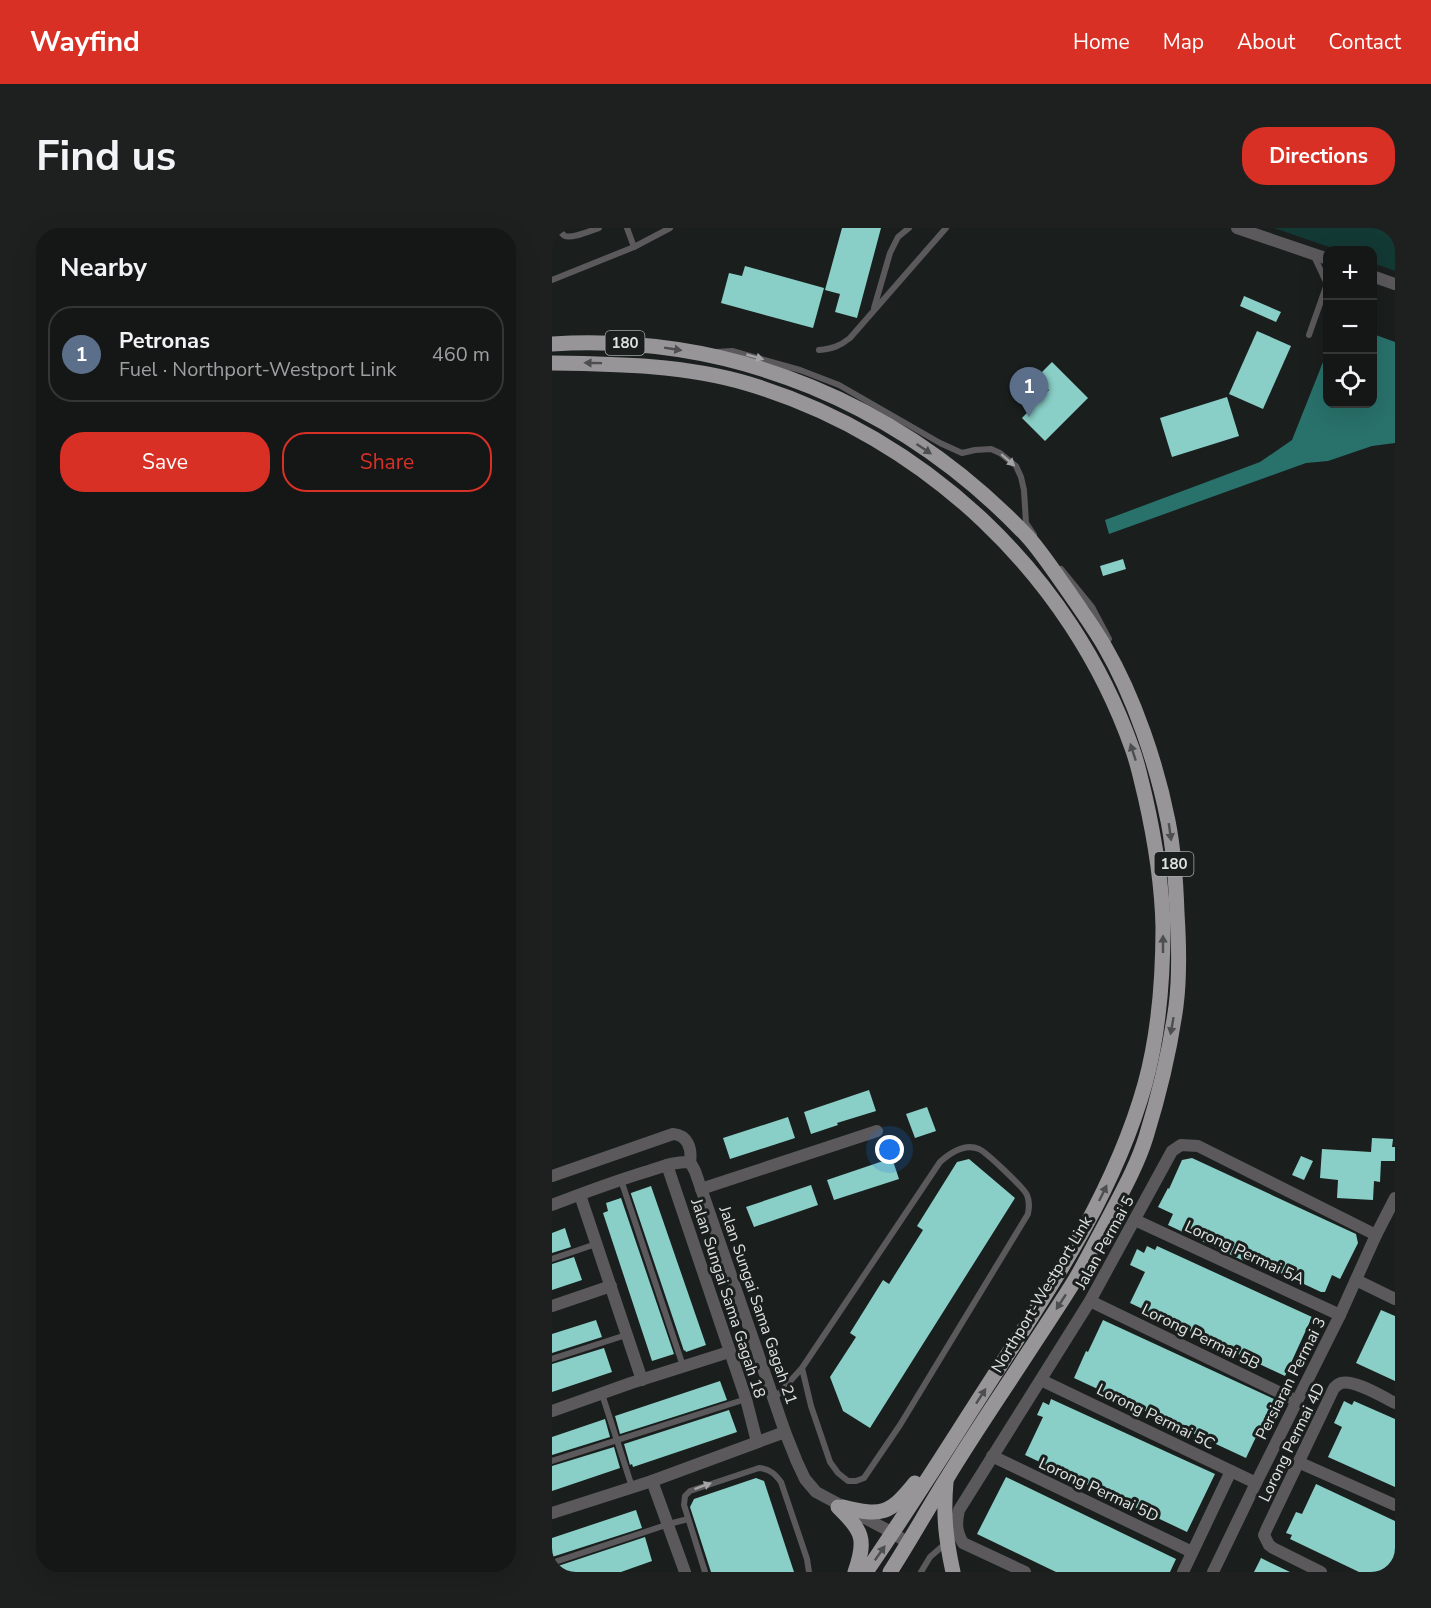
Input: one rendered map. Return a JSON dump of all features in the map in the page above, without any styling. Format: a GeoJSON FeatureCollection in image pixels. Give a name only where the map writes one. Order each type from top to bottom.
{"type":"FeatureCollection","features":[{"type":"Feature","properties":{"kind":"main road","name":"Northport-Westport Link"},"geometry":{"type":"LineString","coordinates":[[552,344],[615,342],[650,345],[740,361],[849,403],[904,435],[948,465],[993,503],[1030,540],[1052,567],[1107,650],[1139,722],[1164,803],[1171,835],[1177,895],[1179,947],[1176,1004],[1167,1057],[1145,1143],[1124,1189],[1077,1277],[946,1479],[890,1572]]}},
{"type":"Feature","properties":{"kind":"main road","name":"Northport-Westport Link"},"geometry":{"type":"LineString","coordinates":[[552,363],[615,363],[694,371],[747,383],[787,397],[865,432],[916,465],[943,485],[995,531],[1031,570],[1060,608],[1083,645],[1118,713],[1132,748],[1141,780],[1157,853],[1162,893],[1161,998],[1145,1083],[1128,1137],[1099,1202],[1072,1251],[866,1572]]}},
{"type":"Feature","properties":{"kind":"main road"},"geometry":{"type":"LineString","coordinates":[[838,1505],[866,1512],[890,1508],[905,1497],[959,1430]]}},
{"type":"Feature","properties":{"kind":"main road"},"geometry":{"type":"LineString","coordinates":[[946,1479],[944,1515],[952,1572]]}},
{"type":"Feature","properties":{"kind":"main road"},"geometry":{"type":"LineString","coordinates":[[838,1505],[859,1530],[861,1549],[855,1572]]}},
{"type":"Feature","properties":{"kind":"street"},"geometry":{"type":"LineString","coordinates":[[1237,228],[1323,258]]}},
{"type":"Feature","properties":{"kind":"street"},"geometry":{"type":"LineString","coordinates":[[1377,278],[1395,284]]}},
{"type":"Feature","properties":{"kind":"street"},"geometry":{"type":"LineString","coordinates":[[701,1189],[877,1131]]}},
{"type":"Feature","properties":{"kind":"street","name":"Jalan Sungai Sama Gagah 21"},"geometry":{"type":"LineString","coordinates":[[552,1176],[673,1134],[682,1136],[687,1142],[690,1162],[785,1432],[806,1479],[816,1492],[908,1543]]}},
{"type":"Feature","properties":{"kind":"street","name":"Jalan Permai 5"},"geometry":{"type":"LineString","coordinates":[[1025,1572],[963,1543],[956,1527],[959,1510],[1090,1301],[1172,1151],[1181,1145],[1198,1146],[1376,1234]]}},
{"type":"Feature","properties":{"kind":"street"},"geometry":{"type":"LineString","coordinates":[[552,1204],[667,1165],[682,1161],[690,1162]]}},
{"type":"Feature","properties":{"kind":"street","name":"Jalan Sungai Sama Gagah 18"},"geometry":{"type":"LineString","coordinates":[[667,1165],[746,1399],[757,1442]]}},
{"type":"Feature","properties":{"kind":"street"},"geometry":{"type":"LineString","coordinates":[[580,1195],[642,1380]]}},
{"type":"Feature","properties":{"kind":"street","name":"Persiaran Permai 3"},"geometry":{"type":"LineString","coordinates":[[1213,1572],[1395,1198]]}},
{"type":"Feature","properties":{"kind":"street","name":"Lorong Permai 5A"},"geometry":{"type":"LineString","coordinates":[[1135,1220],[1340,1315]]}},
{"type":"Feature","properties":{"kind":"street"},"geometry":{"type":"LineString","coordinates":[[1356,1280],[1395,1299]]}},
{"type":"Feature","properties":{"kind":"street"},"geometry":{"type":"LineString","coordinates":[[552,1306],[610,1287]]}},
{"type":"Feature","properties":{"kind":"street","name":"Lorong Permai 5B"},"geometry":{"type":"LineString","coordinates":[[1090,1301],[1297,1401]]}},
{"type":"Feature","properties":{"kind":"street"},"geometry":{"type":"LineString","coordinates":[[552,1412],[729,1352]]}},
{"type":"Feature","properties":{"kind":"street","name":"Lorong Permai 5C"},"geometry":{"type":"LineString","coordinates":[[1041,1380],[1256,1483]]}},
{"type":"Feature","properties":{"kind":"street","name":"Lorong Permai 4D"},"geometry":{"type":"LineString","coordinates":[[1321,1572],[1269,1545],[1264,1535],[1266,1528],[1334,1388],[1339,1383],[1357,1384],[1395,1403]]}},
{"type":"Feature","properties":{"kind":"street"},"geometry":{"type":"LineString","coordinates":[[552,1513],[632,1488],[785,1432]]}},
{"type":"Feature","properties":{"kind":"street","name":"Lorong Permai 5D"},"geometry":{"type":"LineString","coordinates":[[992,1456],[1192,1552]]}},
{"type":"Feature","properties":{"kind":"street"},"geometry":{"type":"LineString","coordinates":[[1299,1462],[1395,1505]]}},
{"type":"Feature","properties":{"kind":"street"},"geometry":{"type":"LineString","coordinates":[[1183,1572],[1231,1471]]}},
{"type":"Feature","properties":{"kind":"street"},"geometry":{"type":"LineString","coordinates":[[652,1481],[684,1572]]}},
{"type":"Feature","properties":{"kind":"lane"},"geometry":{"type":"LineString","coordinates":[[559,228],[564,236],[572,237],[599,228]]}},
{"type":"Feature","properties":{"kind":"lane"},"geometry":{"type":"LineString","coordinates":[[627,228],[634,246]]}},
{"type":"Feature","properties":{"kind":"lane"},"geometry":{"type":"LineString","coordinates":[[552,280],[634,246],[670,228]]}},
{"type":"Feature","properties":{"kind":"lane"},"geometry":{"type":"LineString","coordinates":[[873,312],[890,253],[898,237],[909,228]]}},
{"type":"Feature","properties":{"kind":"lane"},"geometry":{"type":"LineString","coordinates":[[819,350],[841,345],[850,338],[946,228]]}},
{"type":"Feature","properties":{"kind":"lane"},"geometry":{"type":"LineString","coordinates":[[1312,254],[1323,276]]}},
{"type":"Feature","properties":{"kind":"lane"},"geometry":{"type":"LineString","coordinates":[[1309,335],[1323,295]]}},
{"type":"Feature","properties":{"kind":"lane"},"geometry":{"type":"LineString","coordinates":[[698,353],[732,351],[800,370],[839,385],[940,443],[962,453],[991,449],[1016,466],[1024,490],[1026,523],[1092,607],[1132,686],[1146,720],[1156,756],[1164,803]]}},
{"type":"Feature","properties":{"kind":"lane"},"geometry":{"type":"LineString","coordinates":[[774,1399],[802,1368],[940,1162],[948,1154],[961,1148],[980,1149],[1021,1186],[1027,1195],[1029,1214],[900,1425],[864,1478],[848,1481],[830,1462],[811,1406],[802,1368]]}},
{"type":"Feature","properties":{"kind":"lane"},"geometry":{"type":"LineString","coordinates":[[621,1180],[683,1366]]}},
{"type":"Feature","properties":{"kind":"lane"},"geometry":{"type":"LineString","coordinates":[[552,1259],[596,1244]]}},
{"type":"Feature","properties":{"kind":"lane"},"geometry":{"type":"LineString","coordinates":[[552,1359],[627,1335]]}},
{"type":"Feature","properties":{"kind":"lane"},"geometry":{"type":"LineString","coordinates":[[602,1394],[632,1488]]}},
{"type":"Feature","properties":{"kind":"lane"},"geometry":{"type":"LineString","coordinates":[[552,1461],[746,1399]]}},
{"type":"Feature","properties":{"kind":"lane"},"geometry":{"type":"LineString","coordinates":[[705,1572],[688,1519],[684,1503],[685,1496],[690,1491],[759,1467],[769,1470],[781,1482],[807,1559],[808,1572]]}},
{"type":"Feature","properties":{"kind":"lane"},"geometry":{"type":"LineString","coordinates":[[552,1563],[688,1519]]}},
{"type":"Feature","properties":{"kind":"lane"},"geometry":{"type":"LineString","coordinates":[[921,1572],[930,1557],[946,1542]]}},
{"type":"Feature","properties":{"kind":"shaded area"},"geometry":{"type":"Polygon","coordinates":[[[1274,228],[1395,228],[1395,271],[1377,264],[1377,246],[1326,246],[1274,228]]]}},
{"type":"Feature","properties":{"kind":"shaded area"},"geometry":{"type":"Polygon","coordinates":[[[1377,335],[1395,342],[1395,443],[1372,446],[1328,461],[1306,463],[1109,534],[1105,520],[1260,462],[1292,440],[1323,362],[1323,408],[1377,408],[1377,335]]]}},
{"type":"Feature","properties":{"kind":"building"},"geometry":{"type":"Polygon","coordinates":[[[842,228],[881,228],[857,318],[835,312],[840,294],[825,290],[842,228]]]}},
{"type":"Feature","properties":{"kind":"building"},"geometry":{"type":"Polygon","coordinates":[[[745,266],[824,288],[813,328],[721,303],[729,273],[742,276],[745,266]]]}},
{"type":"Feature","properties":{"kind":"building"},"geometry":{"type":"Polygon","coordinates":[[[1244,296],[1281,312],[1276,322],[1240,306],[1244,296]]]}},
{"type":"Feature","properties":{"kind":"building"},"geometry":{"type":"Polygon","coordinates":[[[1257,331],[1291,346],[1263,409],[1229,394],[1257,331]]]}},
{"type":"Feature","properties":{"kind":"building"},"geometry":{"type":"Polygon","coordinates":[[[1052,362],[1088,398],[1045,441],[1022,418],[1049,390],[1036,378],[1052,362]]]}},
{"type":"Feature","properties":{"kind":"building"},"geometry":{"type":"Polygon","coordinates":[[[1227,397],[1239,436],[1172,457],[1160,418],[1227,397]]]}},
{"type":"Feature","properties":{"kind":"building"},"geometry":{"type":"Polygon","coordinates":[[[1123,559],[1126,569],[1103,576],[1100,566],[1123,559]]]}},
{"type":"Feature","properties":{"kind":"building"},"geometry":{"type":"Polygon","coordinates":[[[869,1090],[876,1111],[811,1134],[804,1112],[869,1090]]]}},
{"type":"Feature","properties":{"kind":"building"},"geometry":{"type":"Polygon","coordinates":[[[927,1107],[936,1131],[915,1138],[906,1114],[927,1107]]]}},
{"type":"Feature","properties":{"kind":"building"},"geometry":{"type":"Polygon","coordinates":[[[788,1117],[795,1138],[730,1159],[723,1138],[788,1117]]]}},
{"type":"Feature","properties":{"kind":"building"},"geometry":{"type":"Polygon","coordinates":[[[1372,1138],[1393,1139],[1392,1147],[1395,1147],[1395,1161],[1381,1161],[1380,1182],[1374,1181],[1373,1200],[1337,1198],[1338,1180],[1320,1178],[1322,1149],[1371,1152],[1372,1138]]]}},
{"type":"Feature","properties":{"kind":"building"},"geometry":{"type":"Polygon","coordinates":[[[1301,1156],[1313,1161],[1304,1180],[1292,1175],[1301,1156]]]}},
{"type":"Feature","properties":{"kind":"building"},"geometry":{"type":"Polygon","coordinates":[[[892,1158],[899,1179],[834,1200],[827,1180],[892,1158]]]}},
{"type":"Feature","properties":{"kind":"building"},"geometry":{"type":"Polygon","coordinates":[[[1192,1158],[1356,1234],[1358,1243],[1340,1279],[1332,1275],[1325,1292],[1321,1292],[1246,1257],[1244,1261],[1168,1225],[1173,1214],[1158,1207],[1182,1160],[1192,1158]]]}},
{"type":"Feature","properties":{"kind":"building"},"geometry":{"type":"Polygon","coordinates":[[[969,1159],[1015,1198],[870,1428],[843,1411],[830,1377],[856,1337],[850,1333],[883,1280],[889,1284],[923,1230],[917,1226],[957,1162],[969,1159]]]}},
{"type":"Feature","properties":{"kind":"building"},"geometry":{"type":"Polygon","coordinates":[[[811,1185],[818,1205],[754,1227],[746,1207],[811,1185]]]}},
{"type":"Feature","properties":{"kind":"building"},"geometry":{"type":"Polygon","coordinates":[[[651,1186],[706,1345],[686,1352],[631,1194],[651,1186]]]}},
{"type":"Feature","properties":{"kind":"building"},"geometry":{"type":"Polygon","coordinates":[[[621,1198],[674,1354],[652,1361],[603,1213],[608,1211],[606,1203],[621,1198]]]}},
{"type":"Feature","properties":{"kind":"building"},"geometry":{"type":"Polygon","coordinates":[[[565,1228],[571,1247],[552,1253],[552,1233],[565,1228]]]}},
{"type":"Feature","properties":{"kind":"building"},"geometry":{"type":"Polygon","coordinates":[[[1147,1246],[1155,1250],[1157,1246],[1312,1317],[1285,1376],[1130,1303],[1145,1272],[1130,1265],[1137,1249],[1144,1253],[1147,1246]]]}},
{"type":"Feature","properties":{"kind":"building"},"geometry":{"type":"Polygon","coordinates":[[[574,1257],[582,1280],[552,1290],[552,1264],[574,1257]]]}},
{"type":"Feature","properties":{"kind":"building"},"geometry":{"type":"Polygon","coordinates":[[[1381,1310],[1395,1316],[1395,1381],[1356,1363],[1381,1310]]]}},
{"type":"Feature","properties":{"kind":"building"},"geometry":{"type":"Polygon","coordinates":[[[596,1320],[602,1337],[552,1353],[552,1334],[596,1320]]]}},
{"type":"Feature","properties":{"kind":"building"},"geometry":{"type":"Polygon","coordinates":[[[1103,1320],[1274,1399],[1246,1458],[1074,1378],[1103,1320]]]}},
{"type":"Feature","properties":{"kind":"building"},"geometry":{"type":"Polygon","coordinates":[[[604,1348],[612,1372],[552,1392],[552,1364],[604,1348]]]}},
{"type":"Feature","properties":{"kind":"building"},"geometry":{"type":"Polygon","coordinates":[[[720,1381],[727,1400],[620,1434],[615,1416],[720,1381]]]}},
{"type":"Feature","properties":{"kind":"building"},"geometry":{"type":"Polygon","coordinates":[[[1051,1399],[1215,1474],[1187,1532],[1025,1455],[1043,1417],[1037,1415],[1043,1402],[1049,1405],[1051,1399]]]}},
{"type":"Feature","properties":{"kind":"building"},"geometry":{"type":"Polygon","coordinates":[[[1344,1401],[1352,1405],[1354,1401],[1395,1419],[1395,1487],[1328,1457],[1342,1427],[1334,1423],[1344,1401]]]}},
{"type":"Feature","properties":{"kind":"building"},"geometry":{"type":"Polygon","coordinates":[[[729,1410],[737,1432],[633,1467],[632,1464],[630,1465],[624,1444],[729,1410]]]}},
{"type":"Feature","properties":{"kind":"building"},"geometry":{"type":"Polygon","coordinates":[[[605,1419],[610,1437],[552,1455],[552,1437],[605,1419]]]}},
{"type":"Feature","properties":{"kind":"building"},"geometry":{"type":"Polygon","coordinates":[[[614,1447],[620,1468],[552,1491],[552,1466],[614,1447]]]}},
{"type":"Feature","properties":{"kind":"building"},"geometry":{"type":"Polygon","coordinates":[[[1006,1477],[1176,1559],[1170,1572],[1056,1572],[977,1534],[1006,1477]]]}},
{"type":"Feature","properties":{"kind":"building"},"geometry":{"type":"Polygon","coordinates":[[[756,1478],[764,1481],[794,1572],[711,1572],[690,1507],[694,1499],[756,1478]]]}},
{"type":"Feature","properties":{"kind":"building"},"geometry":{"type":"Polygon","coordinates":[[[1316,1484],[1395,1521],[1395,1572],[1359,1572],[1290,1539],[1292,1535],[1286,1533],[1296,1512],[1302,1514],[1316,1484]]]}},
{"type":"Feature","properties":{"kind":"building"},"geometry":{"type":"Polygon","coordinates":[[[636,1510],[642,1528],[552,1557],[552,1538],[636,1510]]]}},
{"type":"Feature","properties":{"kind":"building"},"geometry":{"type":"Polygon","coordinates":[[[645,1537],[652,1561],[621,1572],[552,1572],[552,1568],[645,1537]]]}},
{"type":"Feature","properties":{"kind":"building"},"geometry":{"type":"Polygon","coordinates":[[[1261,1558],[1269,1562],[1290,1572],[1254,1572],[1261,1558]]]}},
{"type":"Feature","properties":{"kind":"place","name":"Petronas"},"geometry":{"type":"Point","coordinates":[1029,417]}}]}
